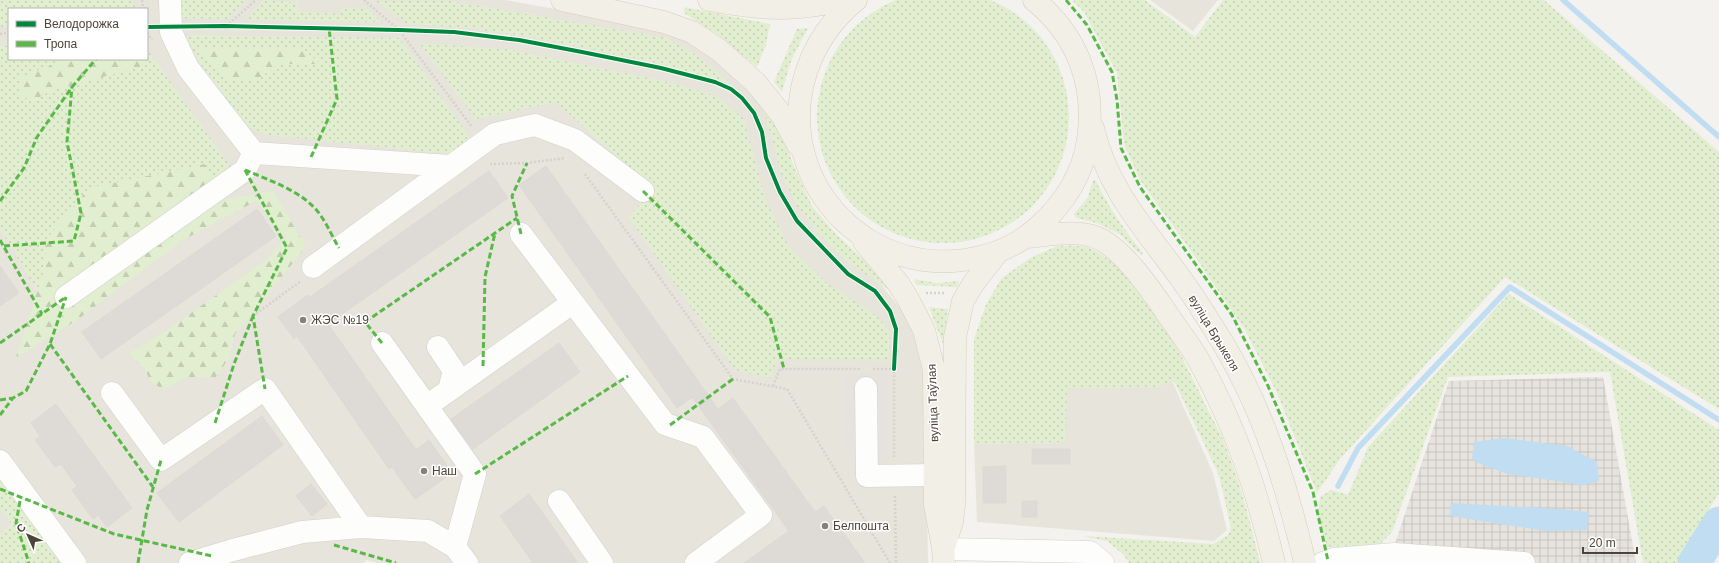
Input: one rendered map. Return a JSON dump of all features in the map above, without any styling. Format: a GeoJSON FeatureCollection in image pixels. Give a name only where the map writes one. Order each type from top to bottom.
{"type":"FeatureCollection","features":[{"type":"Feature","properties":{"kind":"main road"},"geometry":{"type":"LineString","coordinates":[[562,0],[664,22],[692,32],[719,50],[756,83],[781,114],[804,157],[816,186],[833,211],[856,232],[881,248],[910,258],[939,262],[969,260],[998,252],[1027,237],[1053,214],[1073,186],[1086,154],[1091,119],[1089,89],[1080,60],[1066,34],[1040,4]]}},
{"type":"Feature","properties":{"kind":"main road"},"geometry":{"type":"LineString","coordinates":[[709,0],[743,6],[785,9],[818,6],[842,0]]}},
{"type":"Feature","properties":{"kind":"main road"},"geometry":{"type":"LineString","coordinates":[[804,157],[799,131],[799,105],[803,79],[812,54],[825,32],[842,12],[856,0]]}},
{"type":"Feature","properties":{"kind":"main road","name":"вуліца Брыкеля"},"geometry":{"type":"LineString","coordinates":[[1091,119],[1097,145],[1108,173],[1124,202],[1140,227],[1180,277],[1224,346],[1252,397],[1272,446],[1290,501],[1305,563]]}},
{"type":"Feature","properties":{"kind":"main road","name":"вуліца Таўлая"},"geometry":{"type":"LineString","coordinates":[[856,232],[898,283],[924,330],[934,370],[935,505],[944,556]]}},
{"type":"Feature","properties":{"kind":"main road"},"geometry":{"type":"LineString","coordinates":[[1027,237],[1080,234],[1101,239],[1122,255],[1155,295],[1197,358],[1225,412],[1245,460],[1265,523],[1274,563]]}},
{"type":"Feature","properties":{"kind":"main road","name":"вуліца Таўлая"},"geometry":{"type":"LineString","coordinates":[[944,556],[954,506],[955,337],[964,301],[973,284],[998,252]]}},
{"type":"Feature","properties":{"kind":"lane"},"geometry":{"type":"LineString","coordinates":[[170,0],[170,27],[188,68],[254,153],[451,166]]}},
{"type":"Feature","properties":{"kind":"lane"},"geometry":{"type":"LineString","coordinates":[[313,267],[495,134],[535,125],[575,140],[643,191]]}},
{"type":"Feature","properties":{"kind":"lane"},"geometry":{"type":"LineString","coordinates":[[66,297],[246,170],[254,153]]}},
{"type":"Feature","properties":{"kind":"lane"},"geometry":{"type":"LineString","coordinates":[[521,234],[665,424],[703,437],[761,515],[696,563]]}},
{"type":"Feature","properties":{"kind":"lane"},"geometry":{"type":"LineString","coordinates":[[427,406],[572,303]]}},
{"type":"Feature","properties":{"kind":"lane"},"geometry":{"type":"LineString","coordinates":[[190,563],[235,556],[302,532],[361,527],[428,532],[461,555],[475,474],[382,343]]}},
{"type":"Feature","properties":{"kind":"lane"},"geometry":{"type":"LineString","coordinates":[[438,347],[454,371],[449,390]]}},
{"type":"Feature","properties":{"kind":"lane"},"geometry":{"type":"LineString","coordinates":[[866,375],[867,476],[935,475]]}},
{"type":"Feature","properties":{"kind":"lane"},"geometry":{"type":"LineString","coordinates":[[112,393],[160,460],[265,389],[361,527]]}},
{"type":"Feature","properties":{"kind":"lane"},"geometry":{"type":"LineString","coordinates":[[0,461],[75,563]]}},
{"type":"Feature","properties":{"kind":"lane"},"geometry":{"type":"LineString","coordinates":[[559,501],[602,563]]}},
{"type":"Feature","properties":{"kind":"lane"},"geometry":{"type":"LineString","coordinates":[[944,556],[1067,557],[1090,552],[1103,563]]}},
{"type":"Feature","properties":{"kind":"lane"},"geometry":{"type":"LineString","coordinates":[[1323,563],[1334,559],[1394,554],[1524,563]]}},
{"type":"Feature","properties":{"kind":"path"},"geometry":{"type":"LineString","coordinates":[[226,26],[256,0]]}},
{"type":"Feature","properties":{"kind":"path"},"geometry":{"type":"LineString","coordinates":[[364,0],[399,30],[483,142]]}},
{"type":"Feature","properties":{"kind":"path"},"geometry":{"type":"LineString","coordinates":[[170,27],[226,26],[454,32],[512,39],[661,68],[715,82],[731,89],[737,94]]}},
{"type":"Feature","properties":{"kind":"path"},"geometry":{"type":"LineString","coordinates":[[750,108],[762,132],[766,158],[780,192],[797,221],[824,251],[848,274],[875,291],[890,311],[896,329],[894,368],[866,375],[780,369],[774,386]]}},
{"type":"Feature","properties":{"kind":"path"},"geometry":{"type":"LineString","coordinates":[[492,163],[527,162],[573,157]]}},
{"type":"Feature","properties":{"kind":"path"},"geometry":{"type":"LineString","coordinates":[[582,170],[733,379],[787,388],[890,563]]}},
{"type":"Feature","properties":{"kind":"path"},"geometry":{"type":"LineString","coordinates":[[890,311],[908,299],[929,292],[946,294],[964,301]]}},
{"type":"Feature","properties":{"kind":"shaded area"},"geometry":{"type":"Polygon","coordinates":[[[0,0],[505,0],[671,30],[715,57],[761,100],[810,209],[873,275],[909,319],[925,376],[928,563],[376,563],[367,560],[363,563],[0,563],[0,0]]]}},
{"type":"Feature","properties":{"kind":"shaded area"},"geometry":{"type":"Polygon","coordinates":[[[1150,0],[1218,0],[1193,31],[1150,0]]]}},
{"type":"Feature","properties":{"kind":"shaded area"},"geometry":{"type":"Polygon","coordinates":[[[843,373],[888,373],[887,467],[859,467],[843,446],[843,373]]]}},
{"type":"Feature","properties":{"kind":"shaded area"},"geometry":{"type":"Polygon","coordinates":[[[1603,377],[1636,563],[1392,563],[1396,541],[1449,381],[1603,377]]]}},
{"type":"Feature","properties":{"kind":"shaded area"},"geometry":{"type":"Polygon","coordinates":[[[1172,381],[1213,473],[1227,530],[1214,541],[977,522],[974,444],[1064,442],[1067,388],[1156,387],[1172,381]]]}},
{"type":"Feature","properties":{"kind":"green space"},"geometry":{"type":"Polygon","coordinates":[[[898,-1],[988,-1],[1013,12],[1023,19],[1041,37],[1048,47],[1064,80],[1069,105],[1069,129],[1064,154],[1054,177],[1041,197],[1023,215],[1003,228],[980,238],[955,243],[931,243],[906,238],[883,228],[863,215],[845,197],[832,177],[822,154],[817,129],[817,105],[822,80],[838,47],[845,37],[863,19],[883,6],[898,-1]]]}},
{"type":"Feature","properties":{"kind":"green space"},"geometry":{"type":"Polygon","coordinates":[[[0,0],[133,0],[135,8],[8,8],[8,26],[0,27],[0,0]]]}},
{"type":"Feature","properties":{"kind":"green space"},"geometry":{"type":"Polygon","coordinates":[[[182,0],[246,0],[227,19],[182,18],[182,0]]]}},
{"type":"Feature","properties":{"kind":"green space"},"geometry":{"type":"Polygon","coordinates":[[[264,0],[297,3],[297,11],[340,14],[342,8],[368,9],[382,22],[249,20],[247,18],[264,0]]]}},
{"type":"Feature","properties":{"kind":"green space"},"geometry":{"type":"Polygon","coordinates":[[[1072,0],[1145,0],[1195,37],[1223,0],[1544,0],[1719,152],[1719,409],[1505,277],[1340,459],[1317,493],[1277,393],[1244,328],[1140,180],[1124,144],[1117,73],[1084,12],[1072,0]]]}},
{"type":"Feature","properties":{"kind":"green space"},"geometry":{"type":"Polygon","coordinates":[[[376,1],[449,1],[667,38],[699,57],[729,83],[653,62],[537,38],[470,28],[407,24],[376,1]]]}},
{"type":"Feature","properties":{"kind":"green space"},"geometry":{"type":"Polygon","coordinates":[[[684,7],[770,24],[766,45],[757,67],[718,35],[684,13],[684,7]]]}},
{"type":"Feature","properties":{"kind":"green space"},"geometry":{"type":"Polygon","coordinates":[[[808,28],[791,61],[782,92],[774,82],[797,29],[808,28]]]}},
{"type":"Feature","properties":{"kind":"green space"},"geometry":{"type":"Polygon","coordinates":[[[192,35],[399,38],[471,139],[450,154],[268,135],[248,129],[228,106],[183,38],[192,35]]]}},
{"type":"Feature","properties":{"kind":"green space"},"geometry":{"type":"Polygon","coordinates":[[[419,43],[512,50],[677,84],[716,96],[743,118],[766,201],[789,247],[828,284],[877,316],[890,332],[889,359],[777,359],[770,378],[735,370],[629,218],[652,188],[556,102],[476,119],[419,43]]]}},
{"type":"Feature","properties":{"kind":"green space"},"geometry":{"type":"Polygon","coordinates":[[[0,46],[8,46],[8,60],[148,60],[148,50],[233,170],[42,300],[2,231],[0,231],[0,46]]]}},
{"type":"Feature","properties":{"kind":"green space"},"geometry":{"type":"Polygon","coordinates":[[[197,47],[300,47],[321,64],[280,64],[255,81],[227,81],[197,47]]]}},
{"type":"Feature","properties":{"kind":"green space"},"geometry":{"type":"Polygon","coordinates":[[[65,60],[145,60],[147,65],[50,91],[33,101],[21,96],[21,77],[65,60]]]}},
{"type":"Feature","properties":{"kind":"green space"},"geometry":{"type":"Polygon","coordinates":[[[756,97],[776,117],[793,164],[812,206],[835,233],[867,263],[890,291],[845,260],[818,233],[797,206],[781,173],[766,117],[756,97]]]}},
{"type":"Feature","properties":{"kind":"green space"},"geometry":{"type":"Polygon","coordinates":[[[205,164],[221,200],[273,191],[306,247],[235,334],[229,358],[216,377],[187,377],[164,390],[150,381],[145,369],[128,354],[164,332],[266,260],[286,238],[256,201],[183,240],[77,320],[16,357],[45,267],[46,239],[89,188],[205,164]]]}},
{"type":"Feature","properties":{"kind":"green space"},"geometry":{"type":"Polygon","coordinates":[[[1093,180],[1096,181],[1117,218],[1143,253],[1141,255],[1119,234],[1097,223],[1076,218],[1074,214],[1088,197],[1093,180]]]}},
{"type":"Feature","properties":{"kind":"green space"},"geometry":{"type":"Polygon","coordinates":[[[1057,246],[1087,247],[1109,260],[1127,276],[1159,317],[1185,363],[1225,444],[1241,492],[1260,563],[1129,563],[1123,554],[1107,541],[1083,536],[1213,544],[1228,535],[1231,528],[1219,475],[1174,381],[1156,387],[1067,388],[1065,442],[974,444],[974,339],[987,302],[1002,278],[1030,258],[1057,246]]]}},
{"type":"Feature","properties":{"kind":"green space"},"geometry":{"type":"Polygon","coordinates":[[[914,279],[937,283],[959,281],[957,287],[916,285],[914,279]]]}},
{"type":"Feature","properties":{"kind":"green space"},"geometry":{"type":"Polygon","coordinates":[[[1509,294],[1719,430],[1719,493],[1677,563],[1643,563],[1610,372],[1448,377],[1392,532],[1379,545],[1327,547],[1318,517],[1320,497],[1331,490],[1348,495],[1368,447],[1509,294]]]}},
{"type":"Feature","properties":{"kind":"green space"},"geometry":{"type":"Polygon","coordinates":[[[929,307],[948,309],[943,344],[929,307]]]}},
{"type":"Feature","properties":{"kind":"green space"},"geometry":{"type":"Polygon","coordinates":[[[0,479],[62,563],[0,563],[0,534],[12,525],[0,508],[0,479]]]}},
{"type":"Feature","properties":{"kind":"water"},"geometry":{"type":"Polygon","coordinates":[[[1505,438],[1567,446],[1597,462],[1599,481],[1583,485],[1508,474],[1478,463],[1472,458],[1474,442],[1505,438]]]}},
{"type":"Feature","properties":{"kind":"water"},"geometry":{"type":"Polygon","coordinates":[[[1451,503],[1589,512],[1587,530],[1546,531],[1450,516],[1451,503]]]}},
{"type":"Feature","properties":{"kind":"building"},"geometry":{"type":"Polygon","coordinates":[[[546,166],[718,409],[733,398],[815,512],[824,506],[865,563],[744,563],[789,531],[692,397],[677,408],[519,185],[546,166]]]}},
{"type":"Feature","properties":{"kind":"building"},"geometry":{"type":"Polygon","coordinates":[[[489,171],[508,198],[328,324],[416,450],[429,440],[452,473],[415,499],[392,467],[389,469],[297,336],[294,339],[278,317],[308,295],[310,297],[489,171]]]}},
{"type":"Feature","properties":{"kind":"building"},"geometry":{"type":"Polygon","coordinates":[[[257,209],[276,236],[101,359],[82,332],[257,209]]]}},
{"type":"Feature","properties":{"kind":"building"},"geometry":{"type":"Polygon","coordinates":[[[0,266],[19,293],[0,306],[0,266]]]}},
{"type":"Feature","properties":{"kind":"building"},"geometry":{"type":"Polygon","coordinates":[[[559,343],[580,372],[473,449],[451,419],[559,343]]]}},
{"type":"Feature","properties":{"kind":"building"},"geometry":{"type":"Polygon","coordinates":[[[56,404],[132,508],[107,527],[98,515],[93,519],[72,490],[77,486],[61,464],[55,467],[35,440],[40,436],[31,423],[56,404]]]}},
{"type":"Feature","properties":{"kind":"building"},"geometry":{"type":"Polygon","coordinates":[[[262,416],[283,445],[179,522],[157,493],[262,416]]]}},
{"type":"Feature","properties":{"kind":"building"},"geometry":{"type":"Polygon","coordinates":[[[1032,449],[1070,449],[1070,464],[1032,464],[1032,449]]]}},
{"type":"Feature","properties":{"kind":"building"},"geometry":{"type":"Polygon","coordinates":[[[1006,466],[1006,503],[983,503],[983,467],[1006,466]]]}},
{"type":"Feature","properties":{"kind":"building"},"geometry":{"type":"Polygon","coordinates":[[[311,484],[327,504],[312,516],[296,496],[311,484]]]}},
{"type":"Feature","properties":{"kind":"building"},"geometry":{"type":"Polygon","coordinates":[[[529,494],[578,563],[533,563],[500,516],[529,494]]]}},
{"type":"Feature","properties":{"kind":"building"},"geometry":{"type":"Polygon","coordinates":[[[1022,501],[1037,501],[1037,517],[1022,517],[1022,501]]]}},
{"type":"Feature","properties":{"kind":"waterway"},"geometry":{"type":"LineString","coordinates":[[1563,0],[1719,137]]}},
{"type":"Feature","properties":{"kind":"waterway"},"geometry":{"type":"LineString","coordinates":[[1338,486],[1358,448],[1510,287],[1719,420]]}},
{"type":"Feature","properties":{"kind":"waterway"},"geometry":{"type":"LineString","coordinates":[[1694,563],[1719,523]]}},
{"type":"Feature","properties":{"kind":"marked path"},"geometry":{"type":"LineString","coordinates":[[1066,0],[1087,25],[1112,72],[1117,100],[1121,148],[1140,187],[1232,315],[1268,386],[1313,492],[1328,561]]}},
{"type":"Feature","properties":{"kind":"marked path"},"geometry":{"type":"LineString","coordinates":[[311,157],[337,99],[329,28]]}},
{"type":"Feature","properties":{"kind":"marked path"},"geometry":{"type":"LineString","coordinates":[[0,201],[24,168],[37,137],[72,87],[95,60]]}},
{"type":"Feature","properties":{"kind":"marked path"},"geometry":{"type":"LineString","coordinates":[[4,246],[74,241],[81,213],[67,142],[72,87]]}},
{"type":"Feature","properties":{"kind":"marked path"},"geometry":{"type":"LineString","coordinates":[[521,234],[512,196],[527,163]]}},
{"type":"Feature","properties":{"kind":"marked path"},"geometry":{"type":"LineString","coordinates":[[245,170],[287,248],[253,316],[265,389]]}},
{"type":"Feature","properties":{"kind":"marked path"},"geometry":{"type":"LineString","coordinates":[[245,170],[287,188],[306,200],[321,216],[339,248]]}},
{"type":"Feature","properties":{"kind":"marked path"},"geometry":{"type":"LineString","coordinates":[[643,191],[770,317],[784,369]]}},
{"type":"Feature","properties":{"kind":"marked path"},"geometry":{"type":"LineString","coordinates":[[382,343],[365,322],[517,218]]}},
{"type":"Feature","properties":{"kind":"marked path"},"geometry":{"type":"LineString","coordinates":[[483,366],[485,277],[495,233]]}},
{"type":"Feature","properties":{"kind":"marked path"},"geometry":{"type":"LineString","coordinates":[[0,240],[42,314]]}},
{"type":"Feature","properties":{"kind":"marked path"},"geometry":{"type":"LineString","coordinates":[[0,343],[66,297]]}},
{"type":"Feature","properties":{"kind":"marked path"},"geometry":{"type":"LineString","coordinates":[[0,415],[13,398],[26,391],[50,344],[66,297]]}},
{"type":"Feature","properties":{"kind":"marked path"},"geometry":{"type":"LineString","coordinates":[[215,423],[234,364],[253,316]]}},
{"type":"Feature","properties":{"kind":"marked path"},"geometry":{"type":"LineString","coordinates":[[50,344],[153,487]]}},
{"type":"Feature","properties":{"kind":"marked path"},"geometry":{"type":"LineString","coordinates":[[475,474],[628,376]]}},
{"type":"Feature","properties":{"kind":"marked path"},"geometry":{"type":"LineString","coordinates":[[670,425],[733,379]]}},
{"type":"Feature","properties":{"kind":"marked path"},"geometry":{"type":"LineString","coordinates":[[0,400],[13,398]]}},
{"type":"Feature","properties":{"kind":"marked path"},"geometry":{"type":"LineString","coordinates":[[138,563],[147,510],[161,460]]}},
{"type":"Feature","properties":{"kind":"marked path"},"geometry":{"type":"LineString","coordinates":[[0,489],[114,534],[212,556]]}},
{"type":"Feature","properties":{"kind":"marked path"},"geometry":{"type":"LineString","coordinates":[[20,501],[16,523],[29,563]]}},
{"type":"Feature","properties":{"kind":"marked path"},"geometry":{"type":"LineString","coordinates":[[334,545],[396,563]]}},
{"type":"Feature","properties":{"kind":"cycle path"},"geometry":{"type":"LineString","coordinates":[[148,27],[225,26],[454,32],[519,40],[661,68],[715,82],[731,89],[742,98],[754,113],[762,132],[766,158],[780,192],[797,221],[848,274],[875,291],[890,311],[896,329],[894,369]]}},
{"type":"Feature","properties":{"kind":"place","name":"ЖЭС №19"},"geometry":{"type":"Point","coordinates":[303,320]}},
{"type":"Feature","properties":{"kind":"place","name":"Наш"},"geometry":{"type":"Point","coordinates":[424,471]}},
{"type":"Feature","properties":{"kind":"place","name":"Белпошта"},"geometry":{"type":"Point","coordinates":[825,526]}}]}
